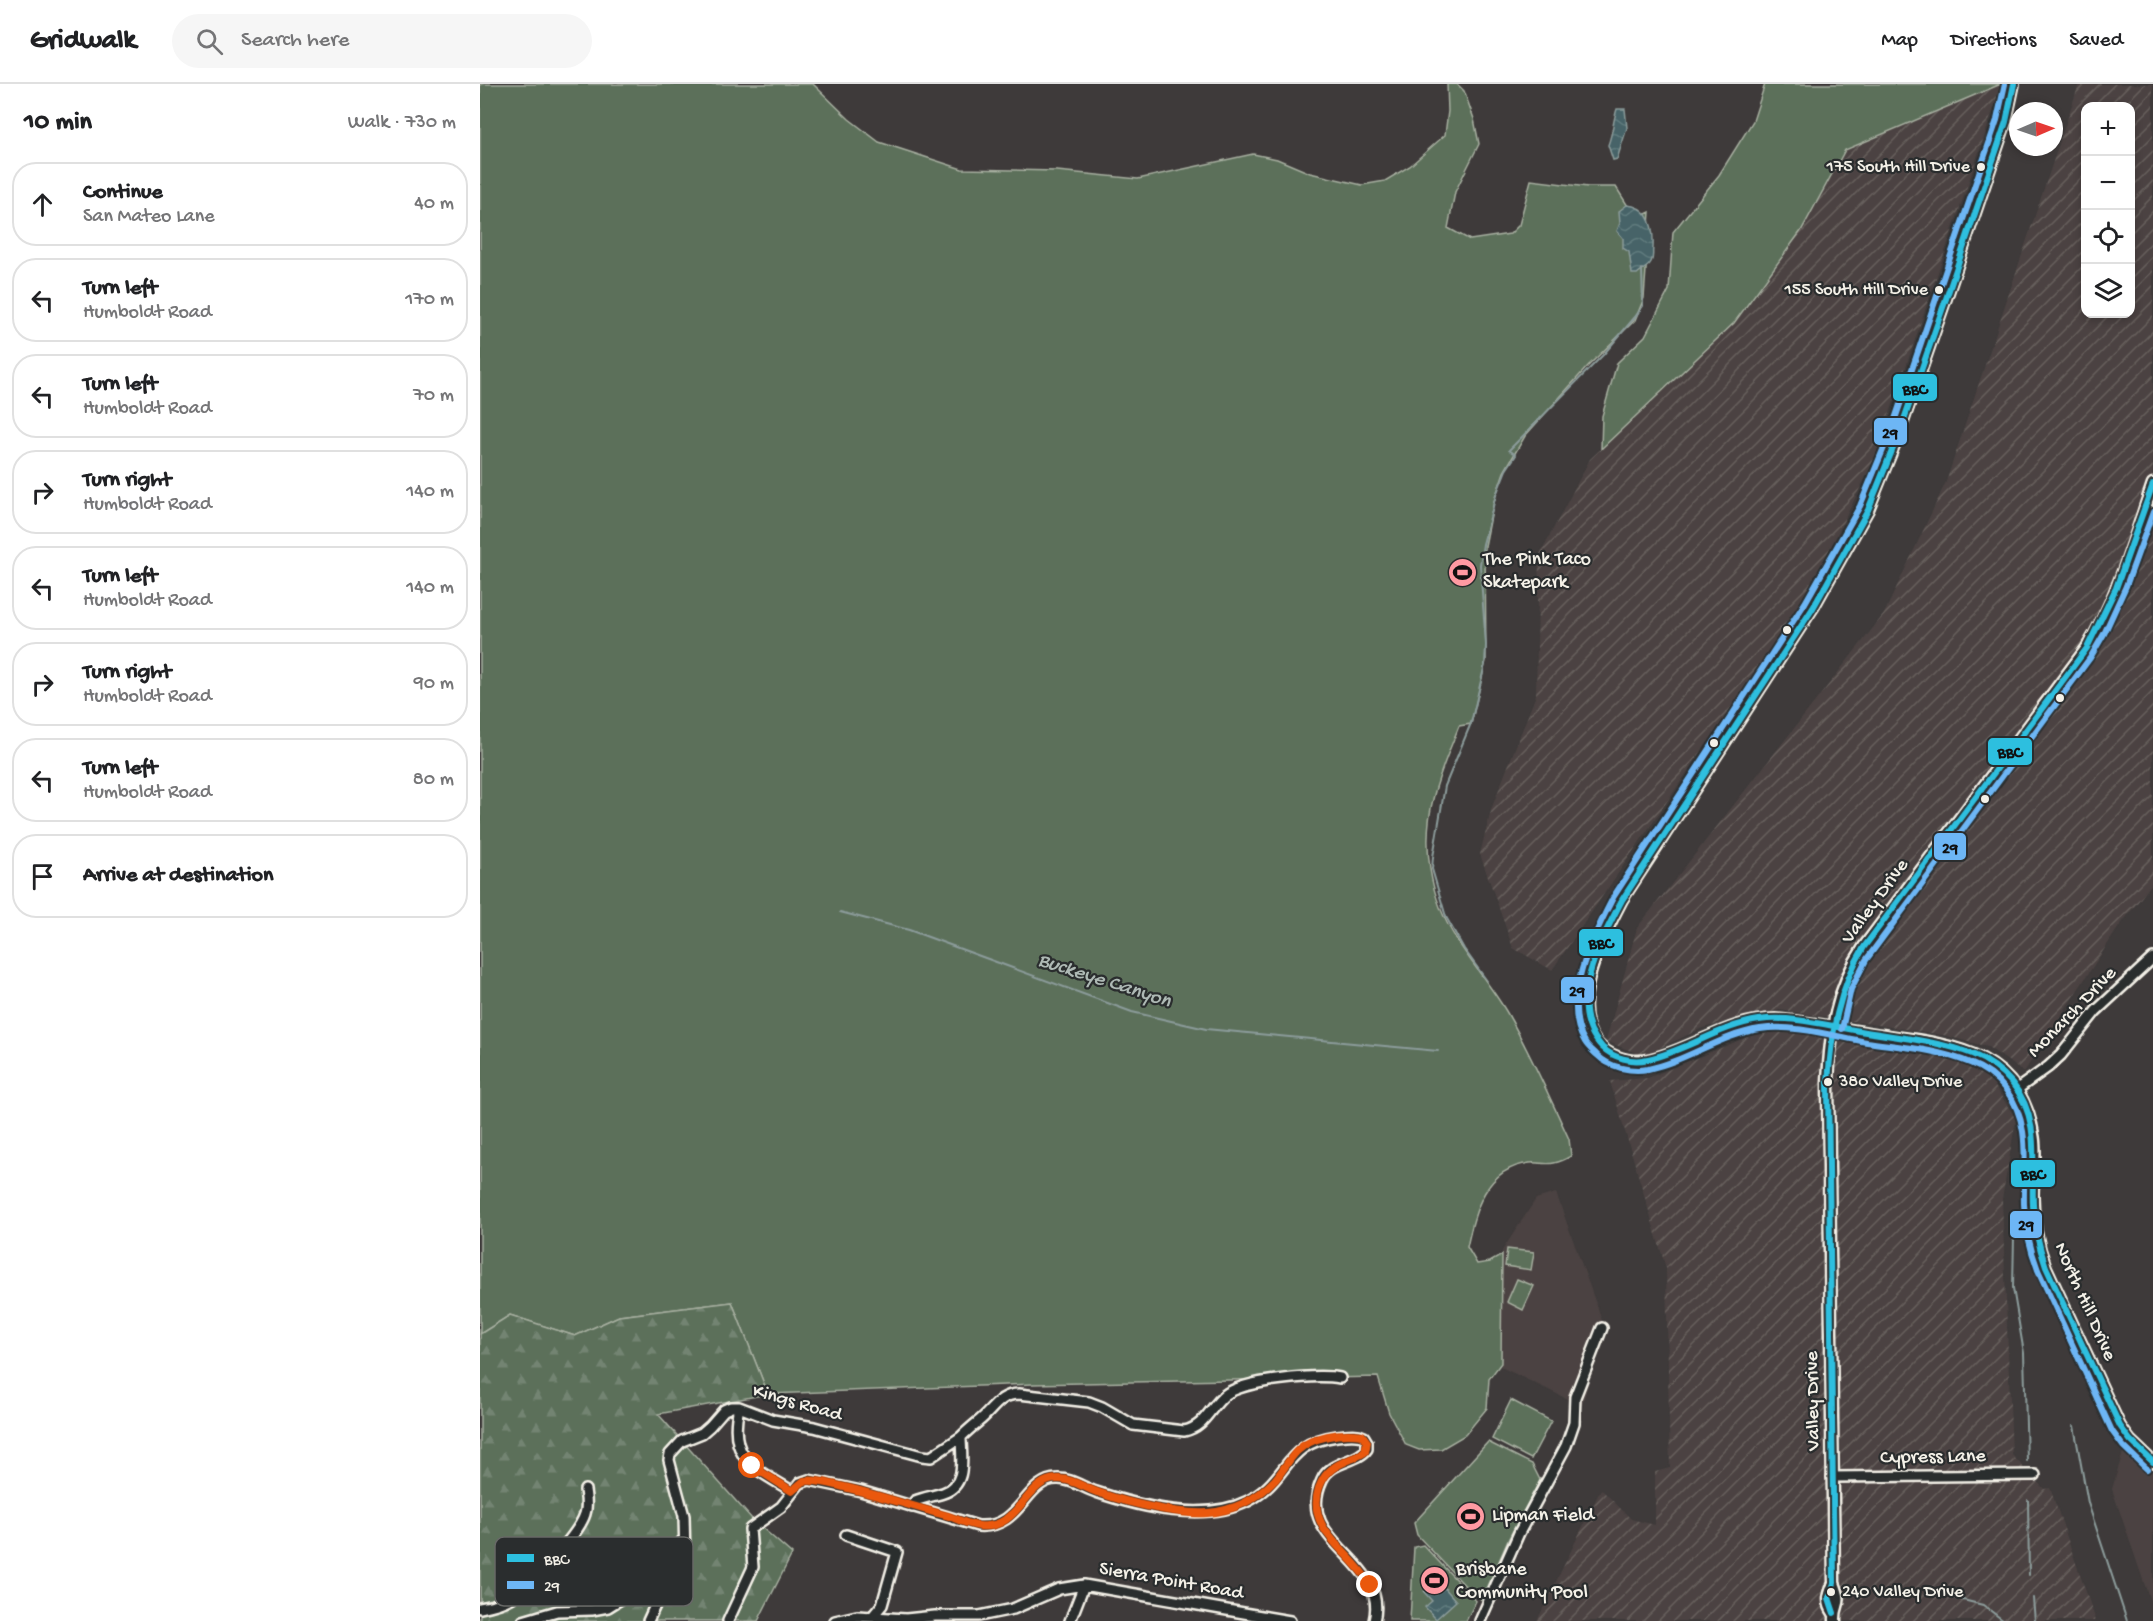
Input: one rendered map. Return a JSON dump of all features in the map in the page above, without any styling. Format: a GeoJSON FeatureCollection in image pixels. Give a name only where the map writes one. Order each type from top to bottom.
{"type":"FeatureCollection","features":[{"type":"Feature","properties":{"kind":"main road","name":"Valley Drive"},"geometry":{"type":"LineString","coordinates":[[1834,1617],[1840,1605],[1834,1583],[1828,1083],[1833,1027],[1842,986],[1858,955],[2068,675],[2091,640],[2121,578],[2153,484]]}},
{"type":"Feature","properties":{"kind":"street","name":"North Hill Drive"},"geometry":{"type":"LineString","coordinates":[[2014,84],[2006,122],[1948,293],[1900,431],[1868,510],[1818,599],[1622,900],[1604,937],[1586,997],[1586,1019],[1589,1030],[1600,1046],[1610,1053],[1640,1061],[1655,1058],[1735,1025],[1755,1020],[1782,1020],[1961,1048],[1985,1059],[1997,1068],[2016,1090],[2029,1114],[2034,1140],[2033,1214],[2039,1250],[2120,1426],[2130,1440],[2153,1462]]}},
{"type":"Feature","properties":{"kind":"street","name":"Monarch Drive"},"geometry":{"type":"LineString","coordinates":[[2016,1090],[2048,1067],[2096,1011],[2153,958]]}},
{"type":"Feature","properties":{"kind":"street"},"geometry":{"type":"LineString","coordinates":[[1480,1621],[1519,1533],[1566,1446],[1574,1423],[1575,1397],[1602,1328]]}},
{"type":"Feature","properties":{"kind":"street","name":"Kings Road"},"geometry":{"type":"LineString","coordinates":[[685,1537],[681,1500],[669,1460],[670,1454],[682,1441],[702,1433],[724,1410],[731,1407],[739,1407],[773,1420],[814,1427],[844,1437],[882,1444],[896,1450],[931,1456],[961,1437],[1000,1400],[1014,1394],[1089,1402],[1133,1425],[1184,1431],[1201,1424],[1220,1399],[1234,1389],[1312,1376],[1340,1378]]}},
{"type":"Feature","properties":{"kind":"street"},"geometry":{"type":"LineString","coordinates":[[739,1407],[736,1420],[737,1434],[740,1451],[744,1458],[752,1466],[792,1491]]}},
{"type":"Feature","properties":{"kind":"street"},"geometry":{"type":"LineString","coordinates":[[728,1621],[753,1567],[750,1529],[781,1507],[792,1491],[804,1481],[814,1480],[861,1491],[967,1524],[988,1526],[1009,1518],[1048,1480],[1059,1479],[1105,1495],[1146,1505],[1193,1513],[1218,1511],[1241,1504],[1261,1492],[1277,1478],[1293,1456],[1304,1446],[1328,1437],[1362,1435],[1367,1442],[1365,1452],[1337,1466],[1324,1477],[1317,1497],[1316,1513],[1322,1527],[1367,1578],[1375,1601],[1374,1621]]}},
{"type":"Feature","properties":{"kind":"street"},"geometry":{"type":"LineString","coordinates":[[912,1507],[915,1501],[946,1492],[957,1483],[962,1472],[961,1437]]}},
{"type":"Feature","properties":{"kind":"street","name":"Cypress Lane"},"geometry":{"type":"LineString","coordinates":[[1832,1477],[2035,1475]]}},
{"type":"Feature","properties":{"kind":"street"},"geometry":{"type":"LineString","coordinates":[[572,1537],[585,1513],[585,1490]]}},
{"type":"Feature","properties":{"kind":"street"},"geometry":{"type":"LineString","coordinates":[[683,1537],[685,1530]]}},
{"type":"Feature","properties":{"kind":"street"},"geometry":{"type":"LineString","coordinates":[[846,1535],[897,1552],[882,1605],[872,1617]]}},
{"type":"Feature","properties":{"kind":"street"},"geometry":{"type":"LineString","coordinates":[[1070,1621],[1084,1585]]}},
{"type":"Feature","properties":{"kind":"street","name":"Sierra Point Road"},"geometry":{"type":"LineString","coordinates":[[835,1621],[847,1617],[906,1619],[935,1616],[970,1617],[1013,1609],[1059,1589],[1084,1585],[1290,1621]]}},
{"type":"Feature","properties":{"kind":"street"},"geometry":{"type":"LineString","coordinates":[[480,1608],[495,1605]]}},
{"type":"Feature","properties":{"kind":"street"},"geometry":{"type":"LineString","coordinates":[[882,1605],[885,1613],[892,1618]]}},
{"type":"Feature","properties":{"kind":"street"},"geometry":{"type":"LineString","coordinates":[[524,1621],[557,1611],[600,1609],[610,1606]]}},
{"type":"Feature","properties":{"kind":"street","name":"Kings Road"},"geometry":{"type":"LineString","coordinates":[[648,1621],[655,1606]]}},
{"type":"Feature","properties":{"kind":"shaded area"},"geometry":{"type":"Polygon","coordinates":[[[2002,84],[1874,460],[1802,604],[1552,970],[1513,948],[1480,854],[1492,807],[1536,695],[1539,556],[1590,459],[1734,323],[1801,231],[1845,150],[2002,84]]]}},
{"type":"Feature","properties":{"kind":"shaded area"},"geometry":{"type":"Polygon","coordinates":[[[2079,84],[2153,84],[2153,882],[2118,928],[2024,1072],[1988,1047],[1943,1035],[1780,1010],[1702,1028],[1643,1056],[1606,1041],[1637,928],[1884,614],[1946,482],[2055,156],[2063,156],[2063,132],[2079,84]]]}},
{"type":"Feature","properties":{"kind":"shaded area"},"geometry":{"type":"Polygon","coordinates":[[[1782,1031],[1860,1039],[1946,1052],[1990,1079],[2016,1119],[2002,1199],[2012,1455],[2044,1489],[2050,1488],[2096,1621],[1537,1621],[1601,1489],[1631,1519],[1655,1525],[1655,1472],[1670,1468],[1666,1268],[1610,1081],[1648,1078],[1750,1036],[1782,1031]]]}},
{"type":"Feature","properties":{"kind":"shaded area"},"geometry":{"type":"Polygon","coordinates":[[[1556,1193],[1604,1326],[1582,1406],[1501,1367],[1502,1251],[1536,1199],[1556,1193]]]}},
{"type":"Feature","properties":{"kind":"shaded area"},"geometry":{"type":"Polygon","coordinates":[[[2125,1446],[2153,1471],[2153,1609],[2112,1489],[2125,1446]]]}},
{"type":"Feature","properties":{"kind":"green space"},"geometry":{"type":"Polygon","coordinates":[[[480,84],[813,84],[849,119],[879,142],[962,169],[1057,171],[1138,179],[1253,154],[1277,159],[1310,173],[1362,185],[1385,181],[1410,166],[1445,135],[1448,111],[1447,84],[1457,84],[1464,91],[1474,119],[1479,144],[1455,192],[1448,228],[1470,240],[1510,234],[1519,225],[1531,180],[1588,187],[1616,187],[1636,219],[1650,212],[1644,298],[1635,320],[1588,366],[1525,436],[1504,472],[1494,501],[1485,546],[1486,661],[1471,724],[1459,726],[1439,777],[1430,813],[1428,851],[1430,870],[1447,924],[1506,1011],[1523,1042],[1569,1139],[1571,1156],[1554,1163],[1530,1163],[1502,1173],[1492,1182],[1479,1205],[1467,1247],[1477,1264],[1490,1262],[1502,1255],[1501,1363],[1489,1379],[1487,1408],[1465,1435],[1441,1449],[1419,1450],[1406,1445],[1389,1413],[1378,1377],[1033,1384],[768,1394],[732,1302],[619,1316],[575,1336],[510,1315],[480,1334],[480,84]]]}},
{"type":"Feature","properties":{"kind":"green space"},"geometry":{"type":"Polygon","coordinates":[[[1765,84],[2001,84],[1845,150],[1801,231],[1734,323],[1601,449],[1602,416],[1617,363],[1645,336],[1669,290],[1673,232],[1719,175],[1753,121],[1765,84]]]}},
{"type":"Feature","properties":{"kind":"green space"},"geometry":{"type":"Polygon","coordinates":[[[1507,1249],[1534,1252],[1531,1270],[1505,1266],[1507,1249]]]}},
{"type":"Feature","properties":{"kind":"green space"},"geometry":{"type":"Polygon","coordinates":[[[1517,1279],[1534,1286],[1523,1310],[1507,1302],[1517,1279]]]}},
{"type":"Feature","properties":{"kind":"green space"},"geometry":{"type":"Polygon","coordinates":[[[732,1302],[768,1394],[658,1414],[752,1519],[792,1554],[758,1621],[480,1621],[480,1334],[510,1315],[575,1336],[619,1316],[732,1302]]]}},
{"type":"Feature","properties":{"kind":"green space"},"geometry":{"type":"Polygon","coordinates":[[[1511,1400],[1551,1421],[1531,1459],[1492,1439],[1511,1400]]]}},
{"type":"Feature","properties":{"kind":"green space","name":"Lipman Field"},"geometry":{"type":"Polygon","coordinates":[[[1488,1442],[1532,1464],[1540,1480],[1509,1538],[1482,1600],[1471,1592],[1417,1535],[1414,1523],[1488,1442]]]}},
{"type":"Feature","properties":{"kind":"green space","name":"Brisbane Community Pool"},"geometry":{"type":"Polygon","coordinates":[[[1423,1545],[1476,1601],[1466,1621],[1410,1621],[1414,1547],[1423,1545]]]}},
{"type":"Feature","properties":{"kind":"water"},"geometry":{"type":"Polygon","coordinates":[[[1617,109],[1625,109],[1627,128],[1617,159],[1613,160],[1608,145],[1617,109]]]}},
{"type":"Feature","properties":{"kind":"water"},"geometry":{"type":"Polygon","coordinates":[[[1627,205],[1646,214],[1653,233],[1652,260],[1637,274],[1632,274],[1629,252],[1623,248],[1623,238],[1617,231],[1620,223],[1619,211],[1627,205]]]}},
{"type":"Feature","properties":{"kind":"water"},"geometry":{"type":"Polygon","coordinates":[[[1437,1579],[1456,1601],[1436,1619],[1425,1607],[1432,1601],[1424,1592],[1437,1579]]]}},
{"type":"Feature","properties":{"kind":"waterway"},"geometry":{"type":"LineString","coordinates":[[1487,981],[1464,949],[1446,917],[1432,869],[1445,786],[1471,723],[1485,664],[1486,645],[1480,565],[1483,544],[1496,495],[1506,470],[1516,455],[1509,450],[1603,355],[1635,317],[1643,306],[1642,269]]}},
{"type":"Feature","properties":{"kind":"waterway","name":"Buckeye Canyon"},"geometry":{"type":"LineString","coordinates":[[840,912],[909,930],[1132,1012],[1206,1029],[1438,1051]]}},
{"type":"Feature","properties":{"kind":"waterway"},"geometry":{"type":"LineString","coordinates":[[2014,1236],[2013,1288],[2024,1353],[2027,1461]]}},
{"type":"Feature","properties":{"kind":"waterway"},"geometry":{"type":"LineString","coordinates":[[2074,1426],[2088,1503],[2127,1621]]}},
{"type":"Feature","properties":{"kind":"waterway"},"geometry":{"type":"LineString","coordinates":[[2028,1500],[2029,1575]]}},
{"type":"Feature","properties":{"kind":"waterway"},"geometry":{"type":"LineString","coordinates":[[1951,1597],[1983,1605],[2004,1621]]}},
{"type":"Feature","properties":{"kind":"waterway"},"geometry":{"type":"LineString","coordinates":[[2033,1598],[2035,1621]]}},
{"type":"Feature","properties":{"kind":"transit line","name":"29"},"geometry":{"type":"LineString","coordinates":[[2005,84],[1997,120],[1892,428],[1860,506],[1805,603],[1614,896],[1583,967],[1576,1007],[1578,1025],[1588,1046],[1608,1063],[1628,1069],[1642,1070],[1662,1065],[1745,1032],[1787,1028],[1919,1049],[1958,1058],[1975,1065],[1994,1078],[2006,1090],[2014,1103],[2023,1130],[2025,1213],[2028,1238],[2038,1270],[2112,1431],[2123,1446],[2147,1469]]}},
{"type":"Feature","properties":{"kind":"transit line","name":"BBC"},"geometry":{"type":"LineString","coordinates":[[2014,84],[2006,122],[1948,293],[1900,431],[1868,510],[1813,608],[1622,900],[1596,954],[1586,993],[1586,1013],[1591,1031],[1602,1047],[1617,1057],[1629,1060],[1642,1060],[1662,1055],[1744,1023],[1786,1019],[1946,1046],[1978,1056],[1999,1070],[2012,1083],[2028,1112],[2033,1142],[2034,1213],[2037,1237],[2046,1267],[2120,1426],[2130,1440],[2153,1462]]}},
{"type":"Feature","properties":{"kind":"transit line","name":"BBC"},"geometry":{"type":"LineString","coordinates":[[1834,1613],[1829,1598],[1834,1583],[1828,1083],[1837,1013],[1848,980],[1864,947],[2087,648],[2116,588],[2153,484]]}},
{"type":"Feature","properties":{"kind":"transit line","name":"29"},"geometry":{"type":"LineString","coordinates":[[1842,1029],[1851,989],[1866,960],[2090,658],[2126,586],[2153,512]]}},
{"type":"Feature","properties":{"kind":"place","name":"175 South Hill Drive"},"geometry":{"type":"Point","coordinates":[1981,167]}},
{"type":"Feature","properties":{"kind":"place","name":"155 South Hill Drive"},"geometry":{"type":"Point","coordinates":[1939,290]}},
{"type":"Feature","properties":{"kind":"place","name":"The Pink Taco Skatepark"},"geometry":{"type":"Point","coordinates":[1462,572]}},
{"type":"Feature","properties":{"kind":"place","name":"380 Valley Drive"},"geometry":{"type":"Point","coordinates":[1828,1082]}},
{"type":"Feature","properties":{"kind":"place","name":"Lipman Field"},"geometry":{"type":"Point","coordinates":[1471,1516]}},
{"type":"Feature","properties":{"kind":"place","name":"Brisbane Community Pool"},"geometry":{"type":"Point","coordinates":[1435,1581]}},
{"type":"Feature","properties":{"kind":"place","name":"240 Valley Drive"},"geometry":{"type":"Point","coordinates":[1831,1592]}},
{"type":"Feature","properties":{"kind":"route"},"geometry":{"type":"LineString","coordinates":[[752,1466],[792,1491],[804,1481],[820,1481],[905,1503],[967,1524],[988,1526],[999,1524],[1009,1518],[1037,1487],[1054,1479],[1070,1481],[1105,1495],[1155,1506],[1196,1513],[1218,1511],[1254,1498],[1277,1478],[1299,1449],[1315,1440],[1353,1434],[1362,1435],[1367,1442],[1367,1449],[1360,1455],[1331,1469],[1324,1477],[1318,1492],[1316,1513],[1322,1527],[1360,1569],[1370,1585]]}}]}
